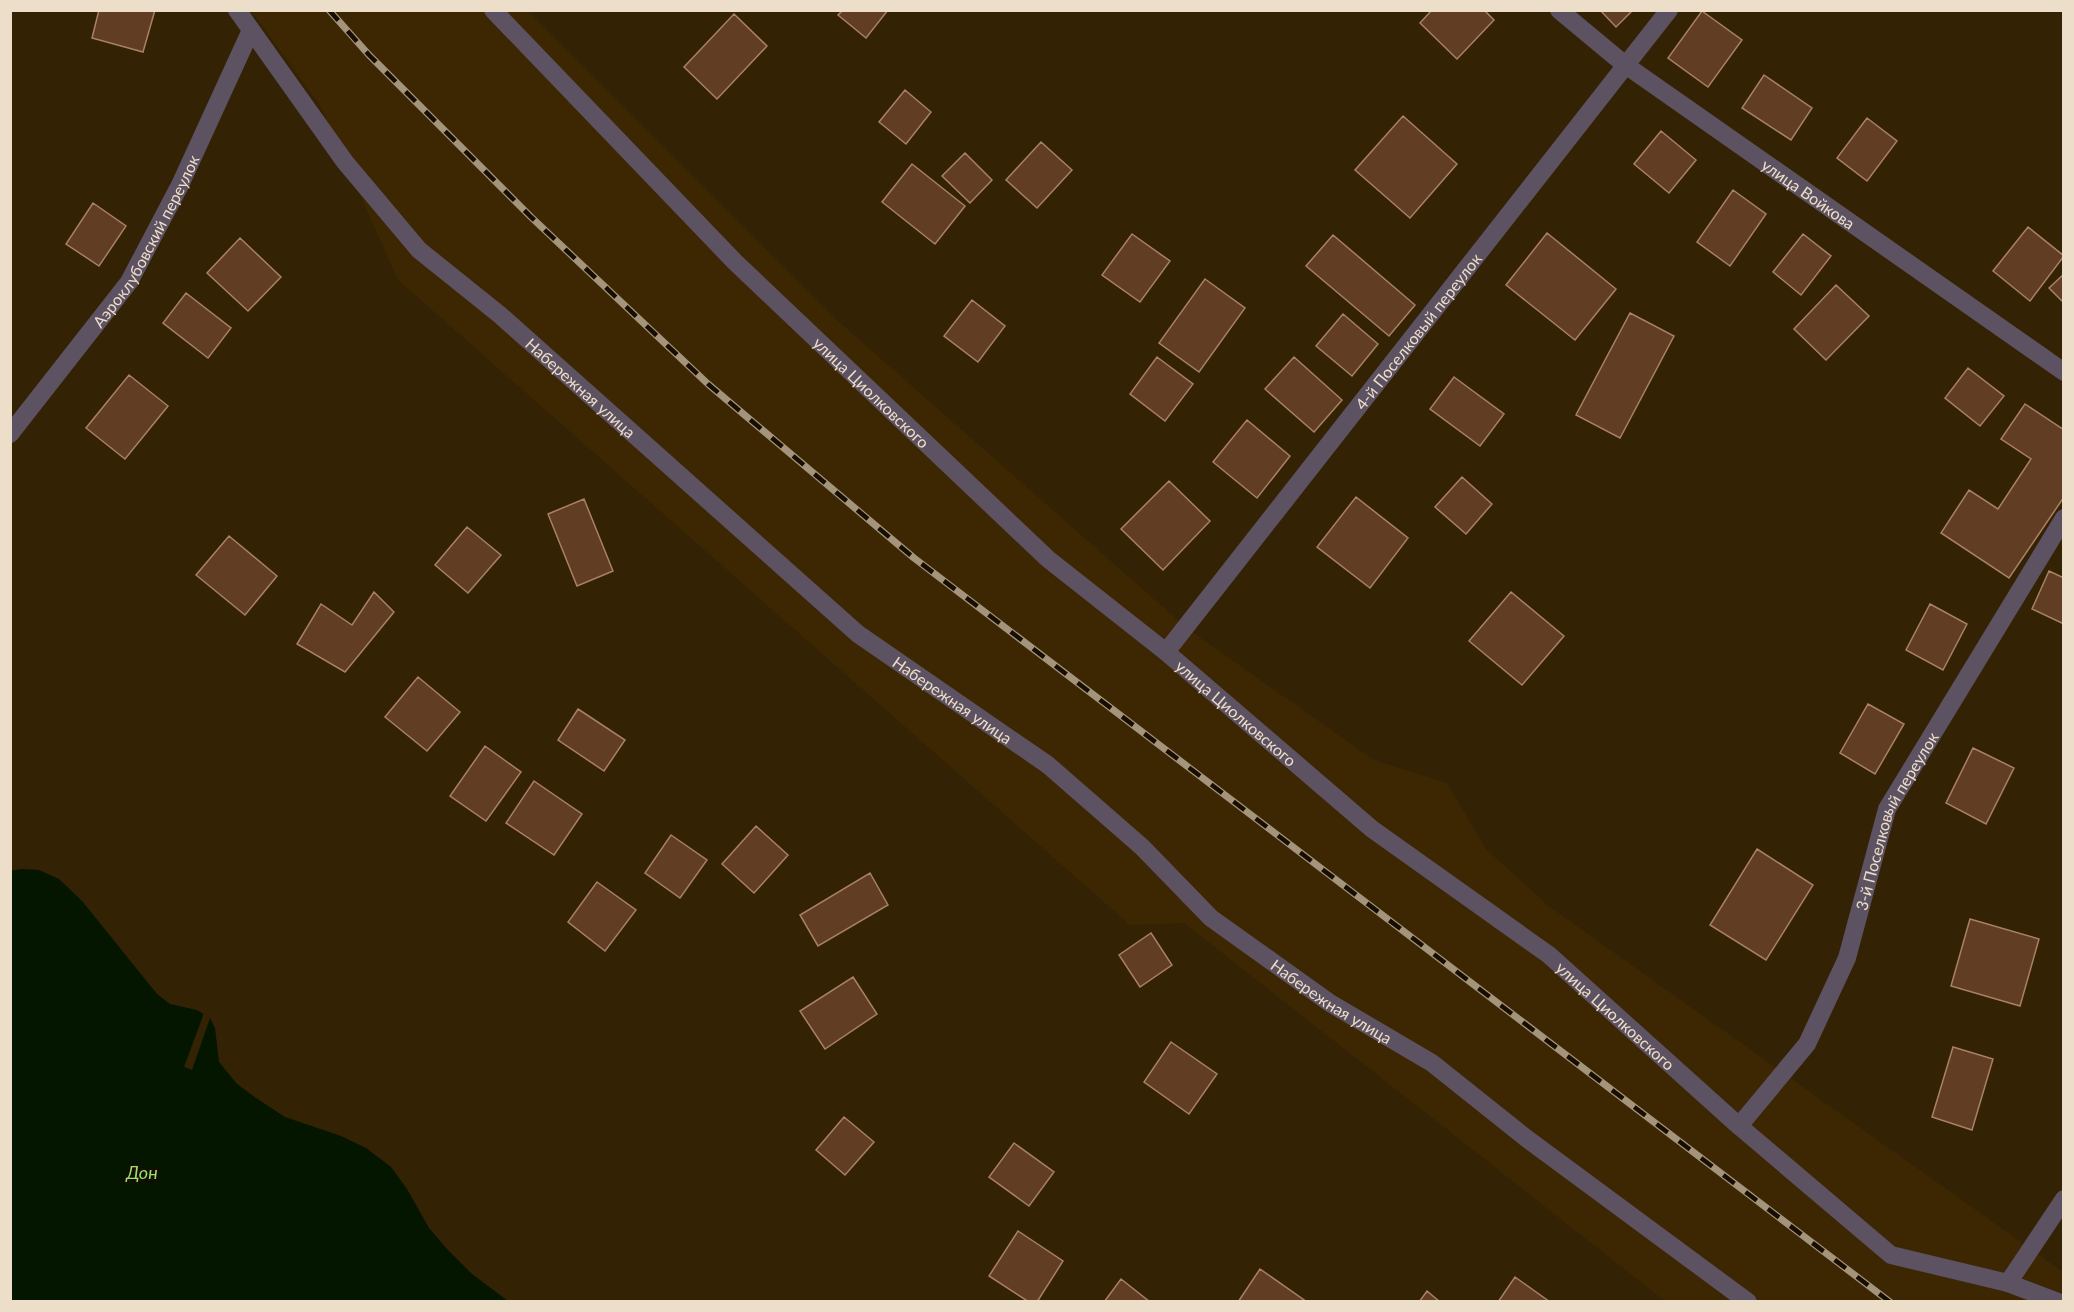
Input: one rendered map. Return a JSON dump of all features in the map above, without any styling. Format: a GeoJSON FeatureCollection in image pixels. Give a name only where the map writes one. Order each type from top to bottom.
{"type":"FeatureCollection","features":[{"type":"Feature","properties":{"kind":"street","name":"Набережная улица"},"geometry":{"type":"LineString","coordinates":[[237,10],[345,162],[419,250],[500,315],[858,634],[1048,765],[1142,847],[1210,918],[1330,1003],[1432,1063],[1526,1138],[1748,1302]]}},
{"type":"Feature","properties":{"kind":"street","name":"улица Циолковского"},"geometry":{"type":"LineString","coordinates":[[493,10],[735,262],[1048,559],[1166,652],[1372,829],[1550,955],[1739,1126],[1891,1255],[2008,1283],[2058,1302]]}},
{"type":"Feature","properties":{"kind":"street","name":"улица Войкова"},"geometry":{"type":"LineString","coordinates":[[1559,10],[1624,64],[2064,372]]}},
{"type":"Feature","properties":{"kind":"street","name":"4-й Поселковый переулок"},"geometry":{"type":"LineString","coordinates":[[1166,652],[1624,64],[1669,10]]}},
{"type":"Feature","properties":{"kind":"street","name":"Аэроклубовский переулок"},"geometry":{"type":"LineString","coordinates":[[10,434],[129,282],[180,185],[251,30]]}},
{"type":"Feature","properties":{"kind":"street","name":"3-й Поселковый переулок"},"geometry":{"type":"LineString","coordinates":[[1739,1126],[1807,1044],[1847,958],[1887,809],[2064,518]]}},
{"type":"Feature","properties":{"kind":"street"},"geometry":{"type":"LineString","coordinates":[[2008,1283],[2064,1199]]}},
{"type":"Feature","properties":{"kind":"shaded area"},"geometry":{"type":"Polygon","coordinates":[[[251,11],[528,11],[838,321],[1188,629],[1374,760],[1447,783],[1486,849],[1550,907],[2063,1272],[2063,1301],[1665,1301],[1184,923],[1130,925],[398,280],[320,105],[251,11]]]}},
{"type":"Feature","properties":{"kind":"water","name":"Дон"},"geometry":{"type":"Polygon","coordinates":[[[39,870],[59,879],[82,901],[157,994],[170,1004],[197,1010],[210,1018],[215,1028],[219,1062],[237,1084],[285,1117],[341,1136],[366,1148],[391,1167],[407,1189],[429,1228],[447,1249],[472,1274],[508,1301],[11,1301],[10,871],[39,870]]]}},
{"type":"Feature","properties":{"kind":"pier"},"geometry":{"type":"Polygon","coordinates":[[[204,1013],[210,1018],[192,1070],[184,1067],[204,1013]]]}},
{"type":"Feature","properties":{"kind":"building"},"geometry":{"type":"Polygon","coordinates":[[[99,10],[155,10],[143,52],[92,38],[99,10]]]}},
{"type":"Feature","properties":{"kind":"building"},"geometry":{"type":"Polygon","coordinates":[[[843,10],[888,10],[866,38],[838,15],[843,10]]]}},
{"type":"Feature","properties":{"kind":"building"},"geometry":{"type":"Polygon","coordinates":[[[1432,10],[1484,10],[1494,20],[1457,59],[1420,23],[1432,10]]]}},
{"type":"Feature","properties":{"kind":"building"},"geometry":{"type":"Polygon","coordinates":[[[1600,10],[1633,10],[1616,27],[1600,10]]]}},
{"type":"Feature","properties":{"kind":"building"},"geometry":{"type":"Polygon","coordinates":[[[1702,11],[1742,40],[1708,87],[1668,58],[1702,11]]]}},
{"type":"Feature","properties":{"kind":"building"},"geometry":{"type":"Polygon","coordinates":[[[734,14],[767,46],[717,99],[684,67],[734,14]]]}},
{"type":"Feature","properties":{"kind":"building"},"geometry":{"type":"Polygon","coordinates":[[[1764,75],[1812,108],[1791,140],[1742,108],[1764,75]]]}},
{"type":"Feature","properties":{"kind":"building"},"geometry":{"type":"Polygon","coordinates":[[[905,90],[931,112],[906,144],[879,122],[905,90]]]}},
{"type":"Feature","properties":{"kind":"building"},"geometry":{"type":"Polygon","coordinates":[[[1403,116],[1457,164],[1410,218],[1355,170],[1403,116]]]}},
{"type":"Feature","properties":{"kind":"building"},"geometry":{"type":"Polygon","coordinates":[[[1867,118],[1897,141],[1867,181],[1837,158],[1867,118]]]}},
{"type":"Feature","properties":{"kind":"building"},"geometry":{"type":"Polygon","coordinates":[[[1661,131],[1696,160],[1669,193],[1634,164],[1661,131]]]}},
{"type":"Feature","properties":{"kind":"building"},"geometry":{"type":"Polygon","coordinates":[[[1041,142],[1072,170],[1037,208],[1006,180],[1041,142]]]}},
{"type":"Feature","properties":{"kind":"building"},"geometry":{"type":"Polygon","coordinates":[[[965,153],[992,180],[970,203],[942,176],[965,153]]]}},
{"type":"Feature","properties":{"kind":"building"},"geometry":{"type":"Polygon","coordinates":[[[912,164],[965,206],[935,244],[882,202],[912,164]]]}},
{"type":"Feature","properties":{"kind":"building"},"geometry":{"type":"Polygon","coordinates":[[[1733,190],[1766,214],[1730,266],[1697,242],[1733,190]]]}},
{"type":"Feature","properties":{"kind":"building"},"geometry":{"type":"Polygon","coordinates":[[[93,203],[126,226],[99,266],[66,244],[93,203]]]}},
{"type":"Feature","properties":{"kind":"building"},"geometry":{"type":"Polygon","coordinates":[[[2028,227],[2064,256],[2030,301],[1993,271],[2028,227]]]}},
{"type":"Feature","properties":{"kind":"building"},"geometry":{"type":"Polygon","coordinates":[[[1547,233],[1616,289],[1575,340],[1506,285],[1547,233]]]}},
{"type":"Feature","properties":{"kind":"building"},"geometry":{"type":"Polygon","coordinates":[[[1132,234],[1170,261],[1140,302],[1102,275],[1132,234]]]}},
{"type":"Feature","properties":{"kind":"building"},"geometry":{"type":"Polygon","coordinates":[[[1803,234],[1831,256],[1801,295],[1773,272],[1803,234]]]}},
{"type":"Feature","properties":{"kind":"building"},"geometry":{"type":"Polygon","coordinates":[[[1333,235],[1415,305],[1389,336],[1306,266],[1333,235]]]}},
{"type":"Feature","properties":{"kind":"building"},"geometry":{"type":"Polygon","coordinates":[[[240,238],[281,277],[248,311],[207,273],[240,238]]]}},
{"type":"Feature","properties":{"kind":"building"},"geometry":{"type":"Polygon","coordinates":[[[2064,274],[2064,303],[2049,288],[2064,274]]]}},
{"type":"Feature","properties":{"kind":"building"},"geometry":{"type":"Polygon","coordinates":[[[1205,279],[1245,308],[1199,372],[1159,343],[1205,279]]]}},
{"type":"Feature","properties":{"kind":"building"},"geometry":{"type":"Polygon","coordinates":[[[1836,285],[1869,316],[1826,360],[1794,329],[1836,285]]]}},
{"type":"Feature","properties":{"kind":"building"},"geometry":{"type":"Polygon","coordinates":[[[186,293],[231,328],[208,358],[163,323],[186,293]]]}},
{"type":"Feature","properties":{"kind":"building"},"geometry":{"type":"Polygon","coordinates":[[[972,300],[1005,326],[978,362],[944,336],[972,300]]]}},
{"type":"Feature","properties":{"kind":"building"},"geometry":{"type":"Polygon","coordinates":[[[1630,313],[1674,336],[1620,438],[1576,415],[1630,313]]]}},
{"type":"Feature","properties":{"kind":"building"},"geometry":{"type":"Polygon","coordinates":[[[1343,314],[1378,344],[1352,376],[1316,346],[1343,314]]]}},
{"type":"Feature","properties":{"kind":"building"},"geometry":{"type":"Polygon","coordinates":[[[1157,357],[1193,384],[1165,421],[1130,394],[1157,357]]]}},
{"type":"Feature","properties":{"kind":"building"},"geometry":{"type":"Polygon","coordinates":[[[1294,357],[1342,400],[1314,432],[1265,389],[1294,357]]]}},
{"type":"Feature","properties":{"kind":"building"},"geometry":{"type":"Polygon","coordinates":[[[1968,368],[2004,396],[1980,426],[1945,398],[1968,368]]]}},
{"type":"Feature","properties":{"kind":"building"},"geometry":{"type":"Polygon","coordinates":[[[129,375],[168,406],[125,459],[86,428],[129,375]]]}},
{"type":"Feature","properties":{"kind":"building"},"geometry":{"type":"Polygon","coordinates":[[[1454,377],[1504,414],[1480,446],[1430,409],[1454,377]]]}},
{"type":"Feature","properties":{"kind":"building"},"geometry":{"type":"Polygon","coordinates":[[[2025,404],[2064,430],[2064,497],[2009,578],[1941,533],[1969,490],[1998,509],[2031,459],[2001,439],[2025,404]]]}},
{"type":"Feature","properties":{"kind":"building"},"geometry":{"type":"Polygon","coordinates":[[[1247,420],[1290,456],[1257,498],[1213,462],[1247,420]]]}},
{"type":"Feature","properties":{"kind":"building"},"geometry":{"type":"Polygon","coordinates":[[[1462,477],[1492,504],[1466,534],[1435,507],[1462,477]]]}},
{"type":"Feature","properties":{"kind":"building"},"geometry":{"type":"Polygon","coordinates":[[[1169,481],[1210,521],[1163,570],[1121,529],[1169,481]]]}},
{"type":"Feature","properties":{"kind":"building"},"geometry":{"type":"Polygon","coordinates":[[[1356,497],[1408,538],[1370,588],[1317,547],[1356,497]]]}},
{"type":"Feature","properties":{"kind":"building"},"geometry":{"type":"Polygon","coordinates":[[[584,499],[613,571],[577,586],[548,514],[584,499]]]}},
{"type":"Feature","properties":{"kind":"building"},"geometry":{"type":"Polygon","coordinates":[[[467,527],[501,555],[468,593],[435,565],[467,527]]]}},
{"type":"Feature","properties":{"kind":"building"},"geometry":{"type":"Polygon","coordinates":[[[229,536],[277,576],[245,615],[196,575],[229,536]]]}},
{"type":"Feature","properties":{"kind":"building"},"geometry":{"type":"Polygon","coordinates":[[[2049,571],[2064,578],[2064,624],[2032,609],[2049,571]]]}},
{"type":"Feature","properties":{"kind":"building"},"geometry":{"type":"Polygon","coordinates":[[[374,592],[394,612],[345,672],[297,644],[321,604],[352,625],[374,592]]]}},
{"type":"Feature","properties":{"kind":"building"},"geometry":{"type":"Polygon","coordinates":[[[1511,592],[1564,636],[1522,685],[1469,641],[1511,592]]]}},
{"type":"Feature","properties":{"kind":"building"},"geometry":{"type":"Polygon","coordinates":[[[1930,604],[1967,624],[1943,670],[1906,650],[1930,604]]]}},
{"type":"Feature","properties":{"kind":"building"},"geometry":{"type":"Polygon","coordinates":[[[418,677],[460,712],[427,751],[385,717],[418,677]]]}},
{"type":"Feature","properties":{"kind":"building"},"geometry":{"type":"Polygon","coordinates":[[[1868,704],[1904,724],[1875,774],[1840,753],[1868,704]]]}},
{"type":"Feature","properties":{"kind":"building"},"geometry":{"type":"Polygon","coordinates":[[[578,709],[625,740],[604,771],[558,740],[578,709]]]}},
{"type":"Feature","properties":{"kind":"building"},"geometry":{"type":"Polygon","coordinates":[[[485,746],[521,772],[486,821],[450,796],[485,746]]]}},
{"type":"Feature","properties":{"kind":"building"},"geometry":{"type":"Polygon","coordinates":[[[1973,748],[2014,768],[1986,824],[1946,803],[1973,748]]]}},
{"type":"Feature","properties":{"kind":"building"},"geometry":{"type":"Polygon","coordinates":[[[534,781],[582,814],[554,855],[506,823],[534,781]]]}},
{"type":"Feature","properties":{"kind":"building"},"geometry":{"type":"Polygon","coordinates":[[[756,826],[788,855],[754,893],[722,864],[756,826]]]}},
{"type":"Feature","properties":{"kind":"building"},"geometry":{"type":"Polygon","coordinates":[[[671,835],[707,860],[680,898],[645,873],[671,835]]]}},
{"type":"Feature","properties":{"kind":"building"},"geometry":{"type":"Polygon","coordinates":[[[1757,849],[1813,885],[1766,960],[1710,925],[1757,849]]]}},
{"type":"Feature","properties":{"kind":"building"},"geometry":{"type":"Polygon","coordinates":[[[870,873],[888,905],[818,946],[800,915],[870,873]]]}},
{"type":"Feature","properties":{"kind":"building"},"geometry":{"type":"Polygon","coordinates":[[[597,882],[636,910],[605,951],[568,922],[597,882]]]}},
{"type":"Feature","properties":{"kind":"building"},"geometry":{"type":"Polygon","coordinates":[[[1970,919],[2039,939],[2020,1006],[1951,986],[1970,919]]]}},
{"type":"Feature","properties":{"kind":"building"},"geometry":{"type":"Polygon","coordinates":[[[1151,933],[1172,965],[1140,987],[1119,955],[1151,933]]]}},
{"type":"Feature","properties":{"kind":"building"},"geometry":{"type":"Polygon","coordinates":[[[853,977],[877,1014],[825,1049],[800,1011],[853,977]]]}},
{"type":"Feature","properties":{"kind":"building"},"geometry":{"type":"Polygon","coordinates":[[[1171,1042],[1217,1074],[1189,1114],[1144,1082],[1171,1042]]]}},
{"type":"Feature","properties":{"kind":"building"},"geometry":{"type":"Polygon","coordinates":[[[1953,1047],[1993,1059],[1972,1130],[1932,1117],[1953,1047]]]}},
{"type":"Feature","properties":{"kind":"building"},"geometry":{"type":"Polygon","coordinates":[[[844,1117],[874,1142],[845,1175],[816,1150],[844,1117]]]}},
{"type":"Feature","properties":{"kind":"building"},"geometry":{"type":"Polygon","coordinates":[[[1014,1143],[1054,1172],[1029,1206],[989,1177],[1014,1143]]]}},
{"type":"Feature","properties":{"kind":"building"},"geometry":{"type":"Polygon","coordinates":[[[1018,1231],[1063,1261],[1037,1302],[1029,1302],[989,1276],[1018,1231]]]}},
{"type":"Feature","properties":{"kind":"building"},"geometry":{"type":"Polygon","coordinates":[[[1260,1269],[1307,1302],[1238,1302],[1260,1269]]]}},
{"type":"Feature","properties":{"kind":"building"},"geometry":{"type":"Polygon","coordinates":[[[1515,1277],[1550,1302],[1498,1302],[1515,1277]]]}},
{"type":"Feature","properties":{"kind":"building"},"geometry":{"type":"Polygon","coordinates":[[[1121,1279],[1150,1302],[1104,1302],[1121,1279]]]}},
{"type":"Feature","properties":{"kind":"building"},"geometry":{"type":"Polygon","coordinates":[[[1427,1291],[1440,1302],[1419,1302],[1427,1291]]]}},
{"type":"Feature","properties":{"kind":"railway"},"geometry":{"type":"LineString","coordinates":[[329,10],[369,55],[531,217],[708,384],[914,558],[1890,1302]]}}]}
